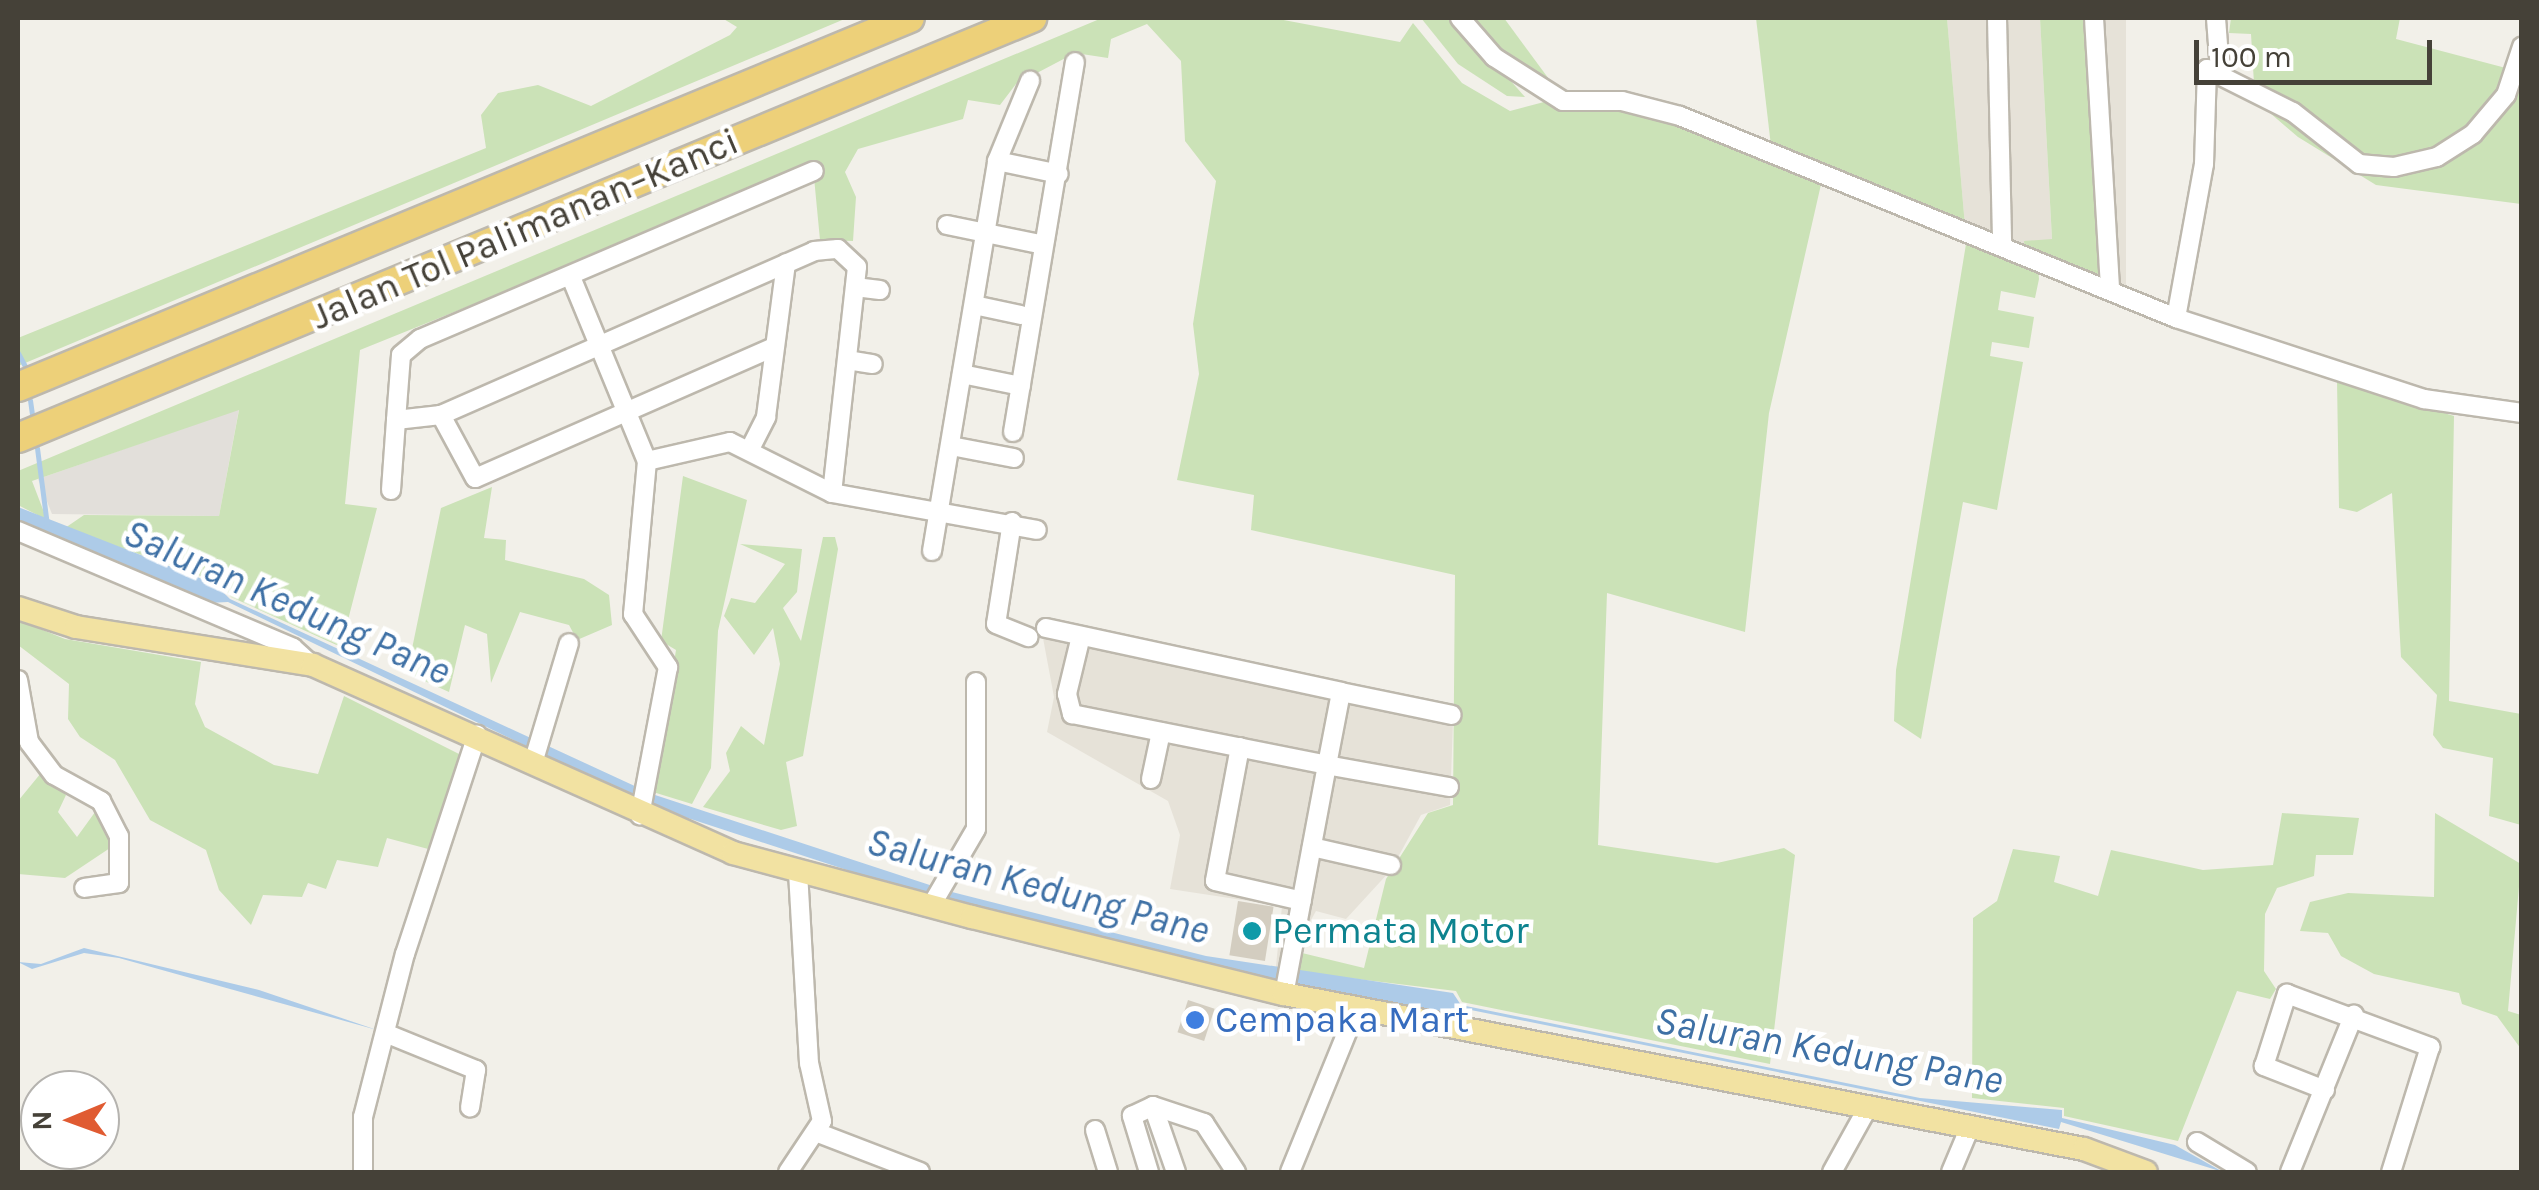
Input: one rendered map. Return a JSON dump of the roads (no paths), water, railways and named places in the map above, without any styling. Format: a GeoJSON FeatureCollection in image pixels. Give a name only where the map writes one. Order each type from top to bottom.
{"type":"FeatureCollection","features":[{"type":"Feature","properties":{"kind":"highway","name":"Jalan Tol Palimanan–Kanci"},"geometry":{"type":"LineString","coordinates":[[18,387],[910,18]]}},
{"type":"Feature","properties":{"kind":"highway","name":"Jalan Tol Palimanan–Kanci"},"geometry":{"type":"LineString","coordinates":[[18,438],[1032,18]]}},
{"type":"Feature","properties":{"kind":"main road"},"geometry":{"type":"LineString","coordinates":[[18,608],[206,650],[313,666],[477,734],[537,753],[641,809],[798,870],[934,897],[1286,983],[1357,1008],[2084,1149],[2146,1172]]}},
{"type":"Feature","properties":{"kind":"street"},"geometry":{"type":"LineString","coordinates":[[1460,18],[1494,57],[1563,101],[1622,101],[1680,116],[2176,318],[2424,399],[2522,413]]}},
{"type":"Feature","properties":{"kind":"street"},"geometry":{"type":"LineString","coordinates":[[1996,18],[2002,246]]}},
{"type":"Feature","properties":{"kind":"street"},"geometry":{"type":"LineString","coordinates":[[2094,18],[2110,290]]}},
{"type":"Feature","properties":{"kind":"street"},"geometry":{"type":"LineString","coordinates":[[2216,18],[2220,71]]}},
{"type":"Feature","properties":{"kind":"street"},"geometry":{"type":"LineString","coordinates":[[2176,318],[2204,164],[2205,72],[2220,71],[2359,164],[2394,167],[2437,157],[2473,134],[2506,94],[2522,47]]}},
{"type":"Feature","properties":{"kind":"street"},"geometry":{"type":"LineString","coordinates":[[1013,432],[1075,62]]}},
{"type":"Feature","properties":{"kind":"street"},"geometry":{"type":"LineString","coordinates":[[932,551],[997,161],[1030,81]]}},
{"type":"Feature","properties":{"kind":"street"},"geometry":{"type":"LineString","coordinates":[[997,161],[1059,174]]}},
{"type":"Feature","properties":{"kind":"street"},"geometry":{"type":"LineString","coordinates":[[391,490],[405,348],[814,171]]}},
{"type":"Feature","properties":{"kind":"street"},"geometry":{"type":"LineString","coordinates":[[947,225],[1035,244]]}},
{"type":"Feature","properties":{"kind":"street"},"geometry":{"type":"LineString","coordinates":[[396,420],[441,416],[814,251],[851,252],[855,287],[832,494]]}},
{"type":"Feature","properties":{"kind":"street"},"geometry":{"type":"LineString","coordinates":[[750,449],[766,418],[786,263]]}},
{"type":"Feature","properties":{"kind":"street"},"geometry":{"type":"LineString","coordinates":[[571,277],[647,461],[634,614],[668,667],[649,783],[641,809]]}},
{"type":"Feature","properties":{"kind":"street"},"geometry":{"type":"LineString","coordinates":[[855,287],[880,290]]}},
{"type":"Feature","properties":{"kind":"street"},"geometry":{"type":"LineString","coordinates":[[974,306],[1021,315]]}},
{"type":"Feature","properties":{"kind":"street"},"geometry":{"type":"LineString","coordinates":[[441,416],[475,478],[774,347]]}},
{"type":"Feature","properties":{"kind":"street"},"geometry":{"type":"LineString","coordinates":[[847,360],[873,364]]}},
{"type":"Feature","properties":{"kind":"street"},"geometry":{"type":"LineString","coordinates":[[962,374],[1021,386]]}},
{"type":"Feature","properties":{"kind":"street"},"geometry":{"type":"LineString","coordinates":[[647,461],[720,442],[750,449],[832,494],[941,508],[1037,530]]}},
{"type":"Feature","properties":{"kind":"street"},"geometry":{"type":"LineString","coordinates":[[951,446],[1014,458]]}},
{"type":"Feature","properties":{"kind":"street"},"geometry":{"type":"LineString","coordinates":[[1012,522],[996,624],[1080,636],[1452,715]]}},
{"type":"Feature","properties":{"kind":"street"},"geometry":{"type":"LineString","coordinates":[[18,531],[215,616],[313,666]]}},
{"type":"Feature","properties":{"kind":"street"},"geometry":{"type":"LineString","coordinates":[[206,650],[215,616]]}},
{"type":"Feature","properties":{"kind":"street"},"geometry":{"type":"LineString","coordinates":[[1080,636],[1066,708],[1160,732],[1450,787]]}},
{"type":"Feature","properties":{"kind":"street"},"geometry":{"type":"LineString","coordinates":[[537,753],[569,643]]}},
{"type":"Feature","properties":{"kind":"street"},"geometry":{"type":"LineString","coordinates":[[18,680],[28,742],[54,775],[101,801],[120,836],[119,883],[84,888]]}},
{"type":"Feature","properties":{"kind":"street"},"geometry":{"type":"LineString","coordinates":[[934,897],[950,880],[952,857],[970,850],[976,829],[976,682]]}},
{"type":"Feature","properties":{"kind":"street"},"geometry":{"type":"LineString","coordinates":[[1286,983],[1342,692]]}},
{"type":"Feature","properties":{"kind":"street"},"geometry":{"type":"LineString","coordinates":[[1151,779],[1160,732]]}},
{"type":"Feature","properties":{"kind":"street"},"geometry":{"type":"LineString","coordinates":[[362,1172],[363,1118],[390,1035],[405,954],[477,734]]}},
{"type":"Feature","properties":{"kind":"street"},"geometry":{"type":"LineString","coordinates":[[1240,748],[1215,881],[1302,901]]}},
{"type":"Feature","properties":{"kind":"street"},"geometry":{"type":"LineString","coordinates":[[1312,848],[1391,865]]}},
{"type":"Feature","properties":{"kind":"street"},"geometry":{"type":"LineString","coordinates":[[788,1172],[821,1134],[798,870]]}},
{"type":"Feature","properties":{"kind":"street"},"geometry":{"type":"LineString","coordinates":[[2325,1090],[2264,1066],[2282,999],[2299,992],[2432,1053],[2392,1172]]}},
{"type":"Feature","properties":{"kind":"street"},"geometry":{"type":"LineString","coordinates":[[1290,1172],[1357,1008]]}},
{"type":"Feature","properties":{"kind":"street"},"geometry":{"type":"LineString","coordinates":[[2290,1172],[2354,1014]]}},
{"type":"Feature","properties":{"kind":"street"},"geometry":{"type":"LineString","coordinates":[[390,1035],[476,1070],[470,1108]]}},
{"type":"Feature","properties":{"kind":"street"},"geometry":{"type":"LineString","coordinates":[[1153,1106],[1176,1172]]}},
{"type":"Feature","properties":{"kind":"street"},"geometry":{"type":"LineString","coordinates":[[1148,1172],[1132,1116],[1153,1106],[1204,1123],[1230,1171]]}},
{"type":"Feature","properties":{"kind":"street"},"geometry":{"type":"LineString","coordinates":[[1832,1172],[1868,1107]]}},
{"type":"Feature","properties":{"kind":"street"},"geometry":{"type":"LineString","coordinates":[[1951,1172],[1970,1127]]}},
{"type":"Feature","properties":{"kind":"street"},"geometry":{"type":"LineString","coordinates":[[1095,1130],[1108,1172]]}},
{"type":"Feature","properties":{"kind":"street"},"geometry":{"type":"LineString","coordinates":[[821,1134],[920,1172]]}},
{"type":"Feature","properties":{"kind":"street"},"geometry":{"type":"LineString","coordinates":[[2197,1142],[2247,1172]]}},
{"type":"Feature","properties":{"kind":"water"},"geometry":{"type":"Polygon","coordinates":[[[18,507],[215,584],[230,599],[652,794],[948,891],[1206,956],[1453,993],[1461,1005],[1920,1098],[2062,1110],[2062,1118],[2175,1145],[2223,1172],[2061,1122],[2059,1129],[1461,1008],[1451,1016],[1297,986],[945,902],[648,805],[228,602],[208,603],[80,551],[18,520],[18,507]]]}},
{"type":"Feature","properties":{"kind":"water"},"geometry":{"type":"Polygon","coordinates":[[[84,948],[259,990],[377,1030],[119,958],[84,953],[32,969],[18,962],[41,964],[84,948]]]}},
{"type":"Feature","properties":{"kind":"waterway"},"geometry":{"type":"LineString","coordinates":[[18,353],[25,366]]}},
{"type":"Feature","properties":{"kind":"waterway"},"geometry":{"type":"LineString","coordinates":[[30,400],[32,415]]}},
{"type":"Feature","properties":{"kind":"waterway"},"geometry":{"type":"LineString","coordinates":[[37,448],[47,525]]}},
{"type":"Feature","properties":{"kind":"place","name":"Permata Motor"},"geometry":{"type":"Point","coordinates":[1252,931]}},
{"type":"Feature","properties":{"kind":"place","name":"Cempaka Mart"},"geometry":{"type":"Point","coordinates":[1195,1020]}},
{"type":"Feature","properties":{"kind":"water label","name":"Saluran Kedung Pane"},"geometry":{"type":"Point","coordinates":[287,602]}},
{"type":"Feature","properties":{"kind":"water label","name":"Saluran Kedung Pane"},"geometry":{"type":"Point","coordinates":[1038,886]}},
{"type":"Feature","properties":{"kind":"water label","name":"Saluran Kedung Pane"},"geometry":{"type":"Point","coordinates":[1829,1050]}}]}
